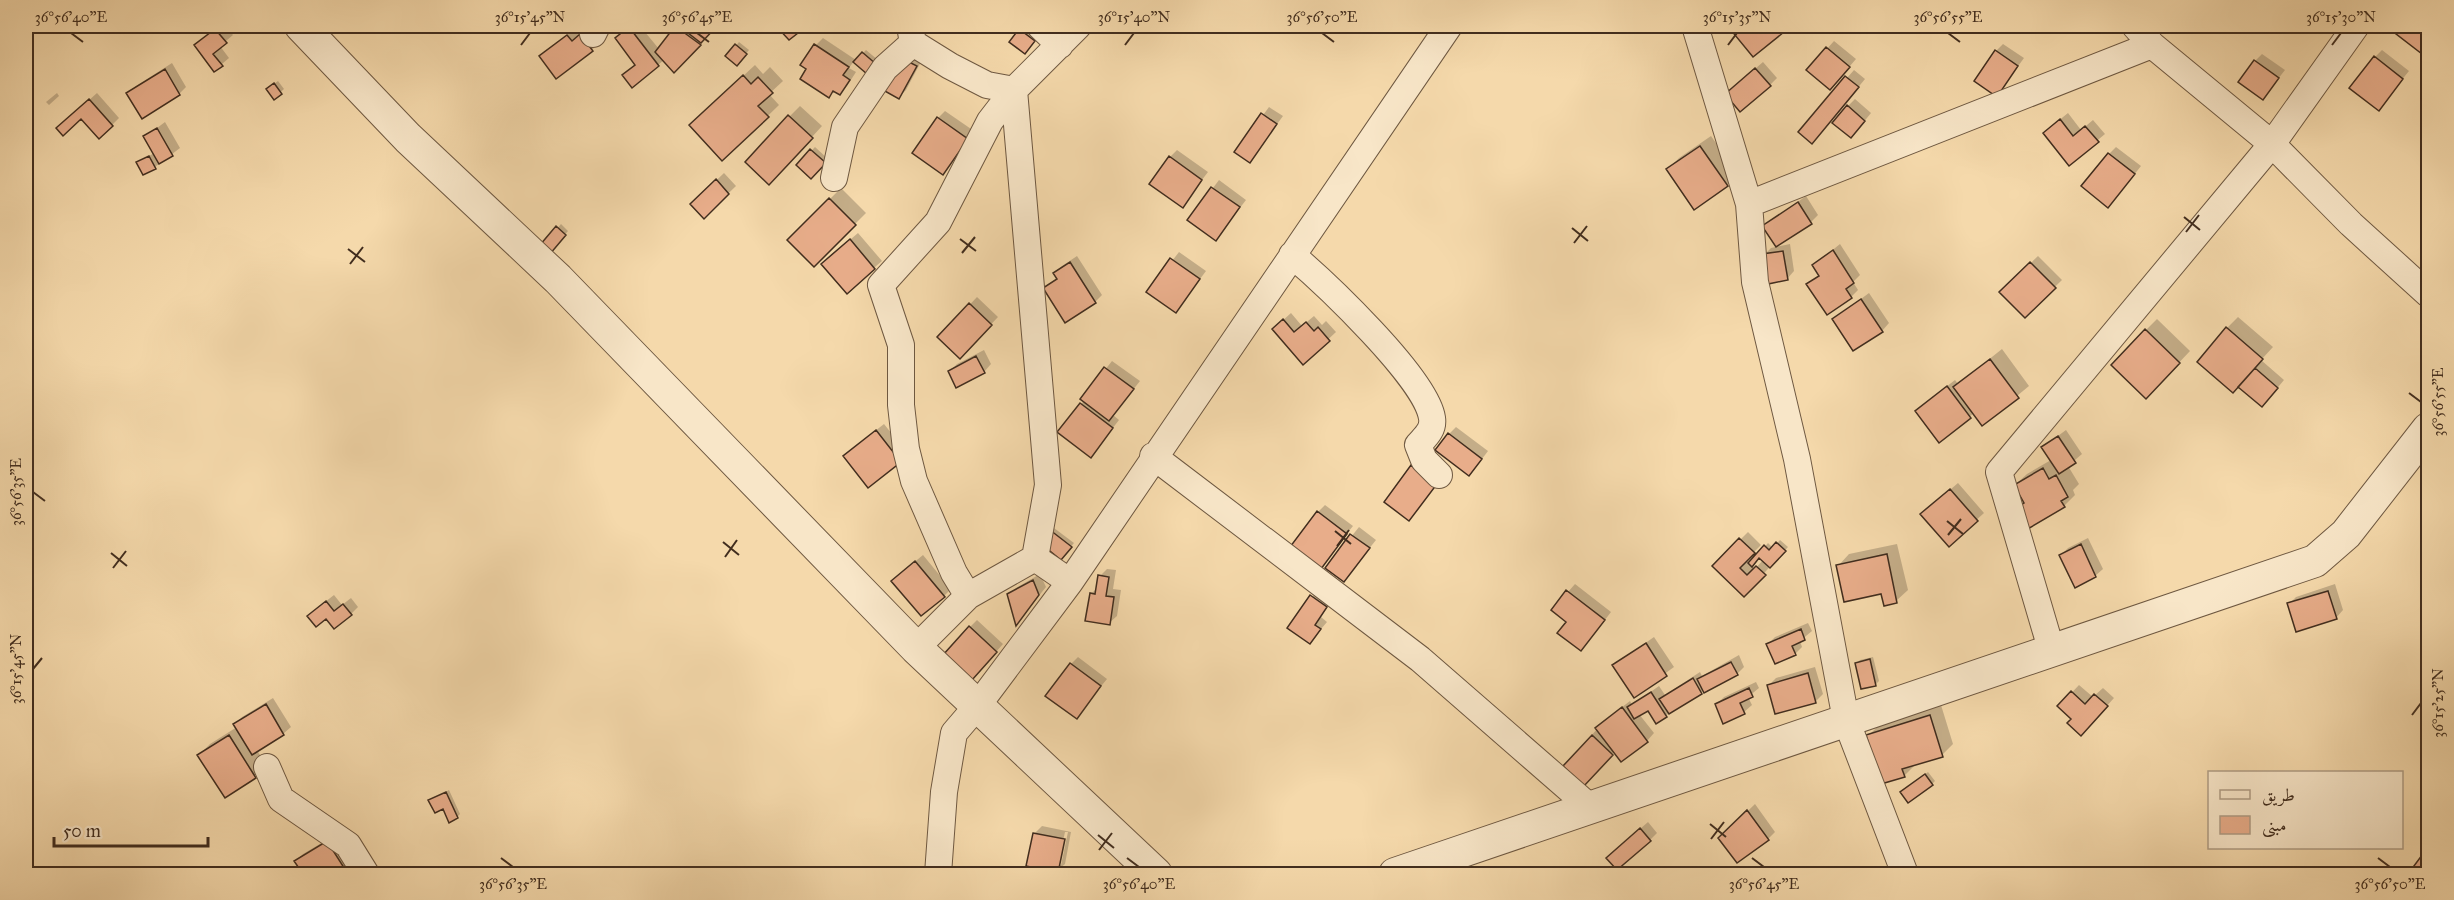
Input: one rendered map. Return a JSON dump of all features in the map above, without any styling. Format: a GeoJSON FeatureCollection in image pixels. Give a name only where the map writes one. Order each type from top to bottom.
{"type":"FeatureCollection","features":[{"type":"Feature","properties":{"kind":"street"},"geometry":{"type":"LineString","coordinates":[[301,26],[408,138],[558,279],[916,648],[1156,874]]}},
{"type":"Feature","properties":{"kind":"street"},"geometry":{"type":"LineString","coordinates":[[1040,26],[1060,45]]}},
{"type":"Feature","properties":{"kind":"street"},"geometry":{"type":"LineString","coordinates":[[968,596],[954,573],[914,482],[906,449],[901,405],[901,345],[881,285],[938,222],[990,122],[1014,90],[1078,26]]}},
{"type":"Feature","properties":{"kind":"street"},"geometry":{"type":"LineString","coordinates":[[938,874],[944,792],[954,733],[978,705],[1070,582],[1153,456],[1449,26]]}},
{"type":"Feature","properties":{"kind":"street"},"geometry":{"type":"LineString","coordinates":[[1695,26],[1749,204],[1755,282],[1797,459],[1846,720],[1905,874]]}},
{"type":"Feature","properties":{"kind":"street"},"geometry":{"type":"LineString","coordinates":[[2135,26],[2152,45],[2272,144],[2351,224],[2428,294]]}},
{"type":"Feature","properties":{"kind":"street"},"geometry":{"type":"LineString","coordinates":[[2052,652],[1999,472],[2272,144],[2356,26]]}},
{"type":"Feature","properties":{"kind":"street"},"geometry":{"type":"LineString","coordinates":[[834,178],[845,127],[911,34],[950,66],[987,85],[1014,90]]}},
{"type":"Feature","properties":{"kind":"street"},"geometry":{"type":"LineString","coordinates":[[1749,204],[2152,45]]}},
{"type":"Feature","properties":{"kind":"street"},"geometry":{"type":"LineString","coordinates":[[1014,90],[1048,485],[1035,558]]}},
{"type":"Feature","properties":{"kind":"street"},"geometry":{"type":"LineString","coordinates":[[1292,255],[1321,279],[1386,347],[1424,395],[1432,418],[1430,432],[1418,445],[1424,460],[1439,476]]}},
{"type":"Feature","properties":{"kind":"street"},"geometry":{"type":"LineString","coordinates":[[1395,874],[2315,561],[2346,534],[2428,429]]}},
{"type":"Feature","properties":{"kind":"street"},"geometry":{"type":"LineString","coordinates":[[1153,456],[1420,659],[1591,808]]}},
{"type":"Feature","properties":{"kind":"street"},"geometry":{"type":"LineString","coordinates":[[916,648],[968,596],[1035,558]]}},
{"type":"Feature","properties":{"kind":"street"},"geometry":{"type":"LineString","coordinates":[[1035,558],[1070,582]]}},
{"type":"Feature","properties":{"kind":"street"},"geometry":{"type":"LineString","coordinates":[[267,767],[281,799],[348,845],[366,874]]}},
{"type":"Feature","properties":{"kind":"building"},"geometry":{"type":"Polygon","coordinates":[[[675,26],[701,45],[674,73],[655,52],[675,26]]]}},
{"type":"Feature","properties":{"kind":"building"},"geometry":{"type":"Polygon","coordinates":[[[679,26],[717,26],[701,43],[679,26]]]}},
{"type":"Feature","properties":{"kind":"building"},"geometry":{"type":"Polygon","coordinates":[[[776,26],[807,26],[789,40],[776,26]]]}},
{"type":"Feature","properties":{"kind":"building"},"geometry":{"type":"Polygon","coordinates":[[[1734,26],[1779,26],[1784,32],[1753,57],[1730,29],[1734,26]]]}},
{"type":"Feature","properties":{"kind":"building"},"geometry":{"type":"Polygon","coordinates":[[[2394,26],[2428,26],[2428,46],[2422,54],[2391,30],[2394,26]]]}},
{"type":"Feature","properties":{"kind":"building"},"geometry":{"type":"Polygon","coordinates":[[[629,27],[659,66],[632,88],[622,75],[635,65],[615,38],[629,27]]]}},
{"type":"Feature","properties":{"kind":"building"},"geometry":{"type":"Polygon","coordinates":[[[215,29],[227,43],[213,54],[223,66],[214,72],[194,45],[215,29]]]}},
{"type":"Feature","properties":{"kind":"building"},"geometry":{"type":"Polygon","coordinates":[[[1019,29],[1035,41],[1025,54],[1009,42],[1019,29]]]}},
{"type":"Feature","properties":{"kind":"building"},"geometry":{"type":"Polygon","coordinates":[[[580,34],[593,51],[556,79],[539,56],[567,35],[572,41],[580,34]]]}},
{"type":"Feature","properties":{"kind":"building"},"geometry":{"type":"Polygon","coordinates":[[[735,44],[747,54],[737,66],[725,56],[735,44]]]}},
{"type":"Feature","properties":{"kind":"building"},"geometry":{"type":"Polygon","coordinates":[[[814,44],[849,67],[843,75],[850,80],[840,95],[833,91],[829,98],[800,79],[806,69],[800,65],[814,44]]]}},
{"type":"Feature","properties":{"kind":"building"},"geometry":{"type":"Polygon","coordinates":[[[1826,47],[1850,67],[1830,90],[1806,70],[1826,47]]]}},
{"type":"Feature","properties":{"kind":"building"},"geometry":{"type":"Polygon","coordinates":[[[1995,50],[2018,66],[1997,97],[1974,81],[1995,50]]]}},
{"type":"Feature","properties":{"kind":"building"},"geometry":{"type":"Polygon","coordinates":[[[862,52],[876,64],[867,74],[853,62],[862,52]]]}},
{"type":"Feature","properties":{"kind":"building"},"geometry":{"type":"Polygon","coordinates":[[[2374,56],[2403,79],[2379,111],[2349,88],[2374,56]]]}},
{"type":"Feature","properties":{"kind":"building"},"geometry":{"type":"Polygon","coordinates":[[[905,60],[917,66],[899,99],[883,90],[905,60]]]}},
{"type":"Feature","properties":{"kind":"building"},"geometry":{"type":"Polygon","coordinates":[[[2254,60],[2279,78],[2263,100],[2238,82],[2254,60]]]}},
{"type":"Feature","properties":{"kind":"building"},"geometry":{"type":"Polygon","coordinates":[[[1755,68],[1771,86],[1740,112],[1725,94],[1755,68]]]}},
{"type":"Feature","properties":{"kind":"building"},"geometry":{"type":"Polygon","coordinates":[[[165,69],[180,95],[142,119],[126,93],[165,69]]]}},
{"type":"Feature","properties":{"kind":"building"},"geometry":{"type":"Polygon","coordinates":[[[743,75],[751,84],[758,77],[773,93],[758,106],[769,117],[722,161],[689,125],[743,75]]]}},
{"type":"Feature","properties":{"kind":"building"},"geometry":{"type":"Polygon","coordinates":[[[1845,76],[1859,87],[1812,144],[1798,132],[1845,76]]]}},
{"type":"Feature","properties":{"kind":"building"},"geometry":{"type":"Polygon","coordinates":[[[274,83],[282,94],[274,100],[266,89],[274,83]]]}},
{"type":"Feature","properties":{"kind":"building"},"geometry":{"type":"Polygon","coordinates":[[[89,99],[113,126],[99,139],[81,119],[63,136],[56,128],[89,99]]]}},
{"type":"Feature","properties":{"kind":"building"},"geometry":{"type":"Polygon","coordinates":[[[1847,105],[1865,121],[1851,138],[1832,123],[1847,105]]]}},
{"type":"Feature","properties":{"kind":"building"},"geometry":{"type":"Polygon","coordinates":[[[1261,113],[1277,124],[1250,163],[1234,152],[1261,113]]]}},
{"type":"Feature","properties":{"kind":"building"},"geometry":{"type":"Polygon","coordinates":[[[788,115],[813,138],[769,185],[745,162],[788,115]]]}},
{"type":"Feature","properties":{"kind":"building"},"geometry":{"type":"Polygon","coordinates":[[[937,117],[968,139],[943,175],[912,153],[937,117]]]}},
{"type":"Feature","properties":{"kind":"building"},"geometry":{"type":"Polygon","coordinates":[[[2060,119],[2073,136],[2085,126],[2099,142],[2069,166],[2043,133],[2060,119]]]}},
{"type":"Feature","properties":{"kind":"building"},"geometry":{"type":"Polygon","coordinates":[[[157,128],[173,156],[159,164],[143,136],[157,128]]]}},
{"type":"Feature","properties":{"kind":"building"},"geometry":{"type":"Polygon","coordinates":[[[1700,146],[1728,186],[1694,210],[1666,169],[1700,146]]]}},
{"type":"Feature","properties":{"kind":"building"},"geometry":{"type":"Polygon","coordinates":[[[810,149],[826,163],[811,179],[796,165],[810,149]]]}},
{"type":"Feature","properties":{"kind":"building"},"geometry":{"type":"Polygon","coordinates":[[[2108,153],[2135,174],[2108,208],[2081,186],[2108,153]]]}},
{"type":"Feature","properties":{"kind":"building"},"geometry":{"type":"Polygon","coordinates":[[[149,156],[156,169],[143,175],[136,162],[149,156]]]}},
{"type":"Feature","properties":{"kind":"building"},"geometry":{"type":"Polygon","coordinates":[[[1169,156],[1202,180],[1183,208],[1149,184],[1169,156]]]}},
{"type":"Feature","properties":{"kind":"building"},"geometry":{"type":"Polygon","coordinates":[[[716,179],[729,194],[704,219],[690,204],[716,179]]]}},
{"type":"Feature","properties":{"kind":"building"},"geometry":{"type":"Polygon","coordinates":[[[1211,187],[1240,207],[1216,241],[1187,220],[1211,187]]]}},
{"type":"Feature","properties":{"kind":"building"},"geometry":{"type":"Polygon","coordinates":[[[829,198],[856,225],[814,267],[787,240],[829,198]]]}},
{"type":"Feature","properties":{"kind":"building"},"geometry":{"type":"Polygon","coordinates":[[[1798,202],[1812,224],[1776,247],[1762,226],[1798,202]]]}},
{"type":"Feature","properties":{"kind":"building"},"geometry":{"type":"Polygon","coordinates":[[[556,226],[566,235],[550,254],[540,245],[556,226]]]}},
{"type":"Feature","properties":{"kind":"building"},"geometry":{"type":"Polygon","coordinates":[[[850,239],[875,269],[847,294],[821,264],[850,239]]]}},
{"type":"Feature","properties":{"kind":"building"},"geometry":{"type":"Polygon","coordinates":[[[1833,250],[1854,283],[1846,289],[1852,298],[1827,315],[1806,284],[1819,276],[1812,265],[1833,250]]]}},
{"type":"Feature","properties":{"kind":"building"},"geometry":{"type":"Polygon","coordinates":[[[1783,251],[1788,280],[1768,284],[1762,254],[1783,251]]]}},
{"type":"Feature","properties":{"kind":"building"},"geometry":{"type":"Polygon","coordinates":[[[1170,258],[1200,279],[1176,313],[1146,292],[1170,258]]]}},
{"type":"Feature","properties":{"kind":"building"},"geometry":{"type":"Polygon","coordinates":[[[1070,262],[1096,303],[1065,323],[1043,288],[1057,279],[1053,273],[1070,262]]]}},
{"type":"Feature","properties":{"kind":"building"},"geometry":{"type":"Polygon","coordinates":[[[2030,262],[2056,288],[2025,318],[1999,292],[2030,262]]]}},
{"type":"Feature","properties":{"kind":"building"},"geometry":{"type":"Polygon","coordinates":[[[1861,299],[1883,332],[1853,351],[1832,319],[1861,299]]]}},
{"type":"Feature","properties":{"kind":"building"},"geometry":{"type":"Polygon","coordinates":[[[969,303],[992,325],[960,359],[937,337],[969,303]]]}},
{"type":"Feature","properties":{"kind":"building"},"geometry":{"type":"Polygon","coordinates":[[[1283,319],[1294,332],[1306,322],[1314,331],[1318,327],[1330,341],[1303,365],[1272,329],[1283,319]]]}},
{"type":"Feature","properties":{"kind":"building"},"geometry":{"type":"Polygon","coordinates":[[[2226,327],[2263,359],[2233,393],[2197,362],[2226,327]]]}},
{"type":"Feature","properties":{"kind":"building"},"geometry":{"type":"Polygon","coordinates":[[[2145,329],[2180,363],[2146,399],[2111,365],[2145,329]]]}},
{"type":"Feature","properties":{"kind":"building"},"geometry":{"type":"Polygon","coordinates":[[[976,356],[985,373],[956,388],[948,371],[976,356]]]}},
{"type":"Feature","properties":{"kind":"building"},"geometry":{"type":"Polygon","coordinates":[[[1990,359],[2019,398],[1982,426],[1953,387],[1990,359]]]}},
{"type":"Feature","properties":{"kind":"building"},"geometry":{"type":"Polygon","coordinates":[[[1104,367],[1134,389],[1109,421],[1080,399],[1104,367]]]}},
{"type":"Feature","properties":{"kind":"building"},"geometry":{"type":"Polygon","coordinates":[[[2255,368],[2278,388],[2262,407],[2238,387],[2255,368]]]}},
{"type":"Feature","properties":{"kind":"building"},"geometry":{"type":"Polygon","coordinates":[[[1947,386],[1971,418],[1939,443],[1915,411],[1947,386]]]}},
{"type":"Feature","properties":{"kind":"building"},"geometry":{"type":"Polygon","coordinates":[[[1080,403],[1113,428],[1091,458],[1057,432],[1080,403]]]}},
{"type":"Feature","properties":{"kind":"building"},"geometry":{"type":"Polygon","coordinates":[[[876,430],[901,462],[868,488],[843,456],[876,430]]]}},
{"type":"Feature","properties":{"kind":"building"},"geometry":{"type":"Polygon","coordinates":[[[1448,433],[1482,459],[1469,476],[1435,450],[1448,433]]]}},
{"type":"Feature","properties":{"kind":"building"},"geometry":{"type":"Polygon","coordinates":[[[2058,436],[2076,463],[2059,474],[2041,447],[2058,436]]]}},
{"type":"Feature","properties":{"kind":"building"},"geometry":{"type":"Polygon","coordinates":[[[1411,465],[1437,484],[1409,521],[1384,502],[1411,465]]]}},
{"type":"Feature","properties":{"kind":"building"},"geometry":{"type":"Polygon","coordinates":[[[2043,468],[2049,479],[2056,475],[2068,497],[2061,501],[2065,507],[2026,530],[2014,509],[2024,503],[2014,485],[2043,468]]]}},
{"type":"Feature","properties":{"kind":"building"},"geometry":{"type":"Polygon","coordinates":[[[1950,489],[1978,521],[1949,547],[1920,514],[1950,489]]]}},
{"type":"Feature","properties":{"kind":"building"},"geometry":{"type":"Polygon","coordinates":[[[1317,511],[1347,534],[1321,569],[1290,547],[1317,511]]]}},
{"type":"Feature","properties":{"kind":"building"},"geometry":{"type":"Polygon","coordinates":[[[1050,530],[1072,547],[1061,560],[1045,547],[1050,530]]]}},
{"type":"Feature","properties":{"kind":"building"},"geometry":{"type":"Polygon","coordinates":[[[1350,534],[1370,548],[1344,582],[1325,568],[1350,534]]]}},
{"type":"Feature","properties":{"kind":"building"},"geometry":{"type":"Polygon","coordinates":[[[1739,538],[1755,553],[1740,568],[1747,575],[1756,566],[1766,575],[1744,597],[1712,566],[1739,538]]]}},
{"type":"Feature","properties":{"kind":"building"},"geometry":{"type":"Polygon","coordinates":[[[1776,542],[1786,551],[1770,568],[1759,558],[1752,567],[1748,563],[1764,545],[1769,550],[1776,542]]]}},
{"type":"Feature","properties":{"kind":"building"},"geometry":{"type":"Polygon","coordinates":[[[2081,544],[2096,577],[2075,588],[2059,555],[2081,544]]]}},
{"type":"Feature","properties":{"kind":"building"},"geometry":{"type":"Polygon","coordinates":[[[1887,554],[1897,603],[1884,606],[1881,594],[1844,602],[1836,565],[1887,554]]]}},
{"type":"Feature","properties":{"kind":"building"},"geometry":{"type":"Polygon","coordinates":[[[915,561],[945,597],[921,616],[891,581],[915,561]]]}},
{"type":"Feature","properties":{"kind":"building"},"geometry":{"type":"Polygon","coordinates":[[[1098,575],[1109,577],[1106,596],[1114,597],[1110,625],[1085,621],[1090,593],[1095,594],[1098,575]]]}},
{"type":"Feature","properties":{"kind":"building"},"geometry":{"type":"Polygon","coordinates":[[[1033,580],[1039,595],[1016,626],[1007,594],[1033,580]]]}},
{"type":"Feature","properties":{"kind":"building"},"geometry":{"type":"Polygon","coordinates":[[[1566,590],[1605,620],[1581,651],[1557,633],[1566,622],[1551,610],[1566,590]]]}},
{"type":"Feature","properties":{"kind":"building"},"geometry":{"type":"Polygon","coordinates":[[[2328,591],[2337,619],[2296,632],[2287,603],[2328,591]]]}},
{"type":"Feature","properties":{"kind":"building"},"geometry":{"type":"Polygon","coordinates":[[[1310,595],[1327,607],[1315,625],[1321,629],[1310,644],[1287,628],[1310,595]]]}},
{"type":"Feature","properties":{"kind":"building"},"geometry":{"type":"Polygon","coordinates":[[[326,601],[334,611],[343,604],[352,615],[334,629],[326,619],[316,627],[307,616],[326,601]]]}},
{"type":"Feature","properties":{"kind":"building"},"geometry":{"type":"Polygon","coordinates":[[[969,626],[997,652],[972,680],[943,655],[969,626]]]}},
{"type":"Feature","properties":{"kind":"building"},"geometry":{"type":"Polygon","coordinates":[[[1801,629],[1805,640],[1792,646],[1796,655],[1775,664],[1766,644],[1801,629]]]}},
{"type":"Feature","properties":{"kind":"building"},"geometry":{"type":"Polygon","coordinates":[[[1646,643],[1667,676],[1634,698],[1612,665],[1646,643]]]}},
{"type":"Feature","properties":{"kind":"building"},"geometry":{"type":"Polygon","coordinates":[[[1870,659],[1876,686],[1861,689],[1855,663],[1870,659]]]}},
{"type":"Feature","properties":{"kind":"building"},"geometry":{"type":"Polygon","coordinates":[[[1731,662],[1738,675],[1704,693],[1697,679],[1731,662]]]}},
{"type":"Feature","properties":{"kind":"building"},"geometry":{"type":"Polygon","coordinates":[[[1070,663],[1101,686],[1077,719],[1045,696],[1070,663]]]}},
{"type":"Feature","properties":{"kind":"building"},"geometry":{"type":"Polygon","coordinates":[[[1808,673],[1816,703],[1775,714],[1767,685],[1808,673]]]}},
{"type":"Feature","properties":{"kind":"building"},"geometry":{"type":"Polygon","coordinates":[[[1693,678],[1702,694],[1669,714],[1659,699],[1693,678]]]}},
{"type":"Feature","properties":{"kind":"building"},"geometry":{"type":"Polygon","coordinates":[[[1749,688],[1753,697],[1740,703],[1745,714],[1723,724],[1715,704],[1749,688]]]}},
{"type":"Feature","properties":{"kind":"building"},"geometry":{"type":"Polygon","coordinates":[[[2071,691],[2085,704],[2094,694],[2108,706],[2081,736],[2067,723],[2071,719],[2057,706],[2071,691]]]}},
{"type":"Feature","properties":{"kind":"building"},"geometry":{"type":"Polygon","coordinates":[[[1651,692],[1667,717],[1656,724],[1648,711],[1634,719],[1627,707],[1651,692]]]}},
{"type":"Feature","properties":{"kind":"building"},"geometry":{"type":"Polygon","coordinates":[[[266,704],[284,735],[252,755],[233,724],[266,704]]]}},
{"type":"Feature","properties":{"kind":"building"},"geometry":{"type":"Polygon","coordinates":[[[1622,707],[1648,742],[1621,762],[1595,728],[1622,707]]]}},
{"type":"Feature","properties":{"kind":"building"},"geometry":{"type":"Polygon","coordinates":[[[1930,715],[1943,757],[1902,769],[1905,777],[1881,784],[1866,735],[1930,715]]]}},
{"type":"Feature","properties":{"kind":"building"},"geometry":{"type":"Polygon","coordinates":[[[229,735],[256,778],[225,798],[197,755],[229,735]]]}},
{"type":"Feature","properties":{"kind":"building"},"geometry":{"type":"Polygon","coordinates":[[[1592,735],[1613,755],[1584,786],[1563,766],[1592,735]]]}},
{"type":"Feature","properties":{"kind":"building"},"geometry":{"type":"Polygon","coordinates":[[[1925,774],[1933,785],[1908,803],[1900,792],[1925,774]]]}},
{"type":"Feature","properties":{"kind":"building"},"geometry":{"type":"Polygon","coordinates":[[[446,792],[458,818],[449,823],[443,809],[435,813],[428,800],[446,792]]]}},
{"type":"Feature","properties":{"kind":"building"},"geometry":{"type":"Polygon","coordinates":[[[1747,810],[1769,840],[1737,863],[1718,838],[1747,810]]]}},
{"type":"Feature","properties":{"kind":"building"},"geometry":{"type":"Polygon","coordinates":[[[1640,828],[1651,841],[1617,870],[1606,858],[1640,828]]]}},
{"type":"Feature","properties":{"kind":"building"},"geometry":{"type":"Polygon","coordinates":[[[1033,833],[1065,839],[1058,873],[1026,866],[1033,833]]]}},
{"type":"Feature","properties":{"kind":"building"},"geometry":{"type":"Polygon","coordinates":[[[327,841],[348,874],[303,874],[294,861],[327,841]]]}},
{"type":"Feature","properties":{"kind":"building"},"geometry":{"type":"Polygon","coordinates":[[[2428,847],[2428,874],[2408,874],[2428,847]]]}}]}
